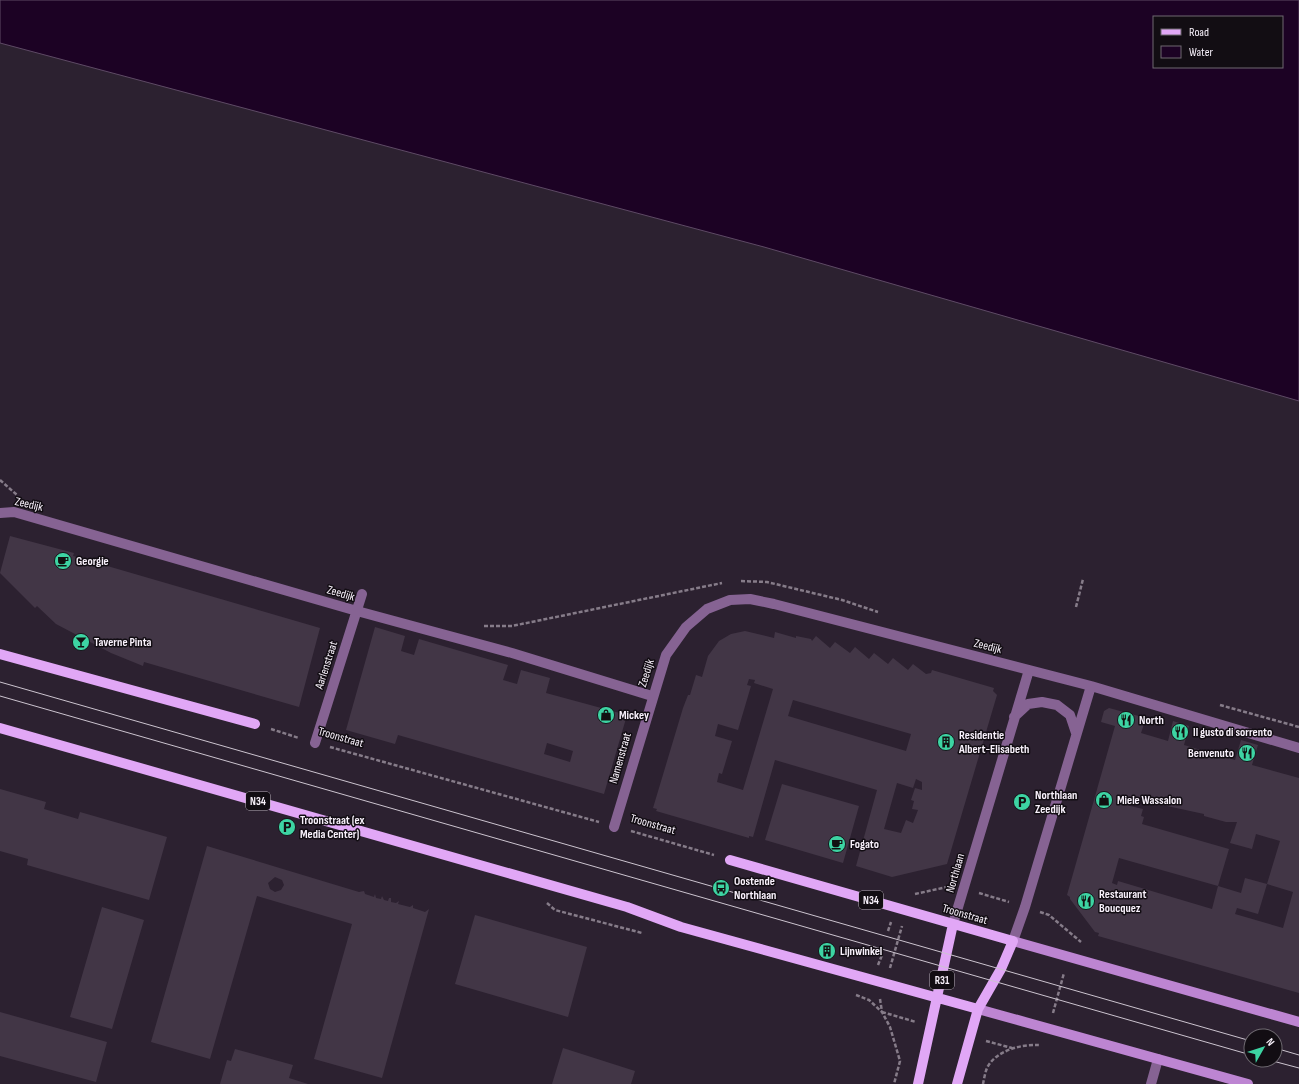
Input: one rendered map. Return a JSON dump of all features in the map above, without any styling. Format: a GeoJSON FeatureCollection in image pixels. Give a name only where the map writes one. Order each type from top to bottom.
{"type":"FeatureCollection","features":[{"type":"Feature","properties":{"kind":"main road"},"geometry":{"type":"LineString","coordinates":[[0,654],[255,724]]}},
{"type":"Feature","properties":{"kind":"main road","name":"N34"},"geometry":{"type":"LineString","coordinates":[[0,728],[627,907],[682,927],[978,1009]]}},
{"type":"Feature","properties":{"kind":"main road","name":"Troonstraat"},"geometry":{"type":"LineString","coordinates":[[730,860],[1013,941]]}},
{"type":"Feature","properties":{"kind":"main road","name":"Northlaan"},"geometry":{"type":"LineString","coordinates":[[918,1084],[953,924]]}},
{"type":"Feature","properties":{"kind":"main road"},"geometry":{"type":"LineString","coordinates":[[958,1084],[978,1009],[1001,969],[1013,941]]}},
{"type":"Feature","properties":{"kind":"street","name":"Zeedijk"},"geometry":{"type":"LineString","coordinates":[[0,513],[14,512],[357,611],[512,653],[652,696],[666,655],[686,626],[707,609],[730,600],[750,599],[1091,686],[1299,748]]}},
{"type":"Feature","properties":{"kind":"street","name":"Aarlenstraat"},"geometry":{"type":"LineString","coordinates":[[315,743],[362,594]]}},
{"type":"Feature","properties":{"kind":"street","name":"Northlaan"},"geometry":{"type":"LineString","coordinates":[[953,924],[1029,670]]}},
{"type":"Feature","properties":{"kind":"street"},"geometry":{"type":"LineString","coordinates":[[1013,941],[1025,908],[1091,686]]}},
{"type":"Feature","properties":{"kind":"street","name":"Namenstraat"},"geometry":{"type":"LineString","coordinates":[[614,827],[652,696]]}},
{"type":"Feature","properties":{"kind":"street","name":"Northlaan"},"geometry":{"type":"LineString","coordinates":[[1014,718],[1028,704],[1042,702],[1057,705],[1070,715],[1076,733]]}},
{"type":"Feature","properties":{"kind":"street","name":"Troonstraat"},"geometry":{"type":"LineString","coordinates":[[1013,941],[1299,1022]]}},
{"type":"Feature","properties":{"kind":"street"},"geometry":{"type":"LineString","coordinates":[[978,1009],[1248,1084]]}},
{"type":"Feature","properties":{"kind":"street"},"geometry":{"type":"LineString","coordinates":[[1151,1084],[1158,1059]]}},
{"type":"Feature","properties":{"kind":"path"},"geometry":{"type":"LineString","coordinates":[[0,480],[19,496]]}},
{"type":"Feature","properties":{"kind":"path"},"geometry":{"type":"LineString","coordinates":[[1076,607],[1083,579]]}},
{"type":"Feature","properties":{"kind":"path"},"geometry":{"type":"LineString","coordinates":[[479,625],[512,626],[727,582]]}},
{"type":"Feature","properties":{"kind":"path","name":"Troonstraat"},"geometry":{"type":"LineString","coordinates":[[255,724],[315,743],[730,860]]}},
{"type":"Feature","properties":{"kind":"path"},"geometry":{"type":"LineString","coordinates":[[894,1084],[900,1061],[890,1027],[882,1012],[881,996],[906,910]]}},
{"type":"Feature","properties":{"kind":"path"},"geometry":{"type":"LineString","coordinates":[[1048,1028],[1075,937]]}},
{"type":"Feature","properties":{"kind":"path"},"geometry":{"type":"LineString","coordinates":[[983,1084],[987,1068],[1000,1056],[1013,1048]]}},
{"type":"Feature","properties":{"kind":"water"},"geometry":{"type":"Polygon","coordinates":[[[0,0],[1299,0],[1299,401],[764,247],[0,43],[0,0]]]}},
{"type":"Feature","properties":{"kind":"building"},"geometry":{"type":"Polygon","coordinates":[[[10,536],[74,553],[73,556],[320,628],[299,707],[144,662],[143,666],[111,653],[56,624],[37,606],[35,608],[0,573],[10,536]]]}},
{"type":"Feature","properties":{"kind":"building"},"geometry":{"type":"Polygon","coordinates":[[[375,627],[405,636],[401,651],[414,655],[419,639],[508,665],[503,680],[517,684],[521,670],[550,678],[546,693],[627,715],[604,794],[398,735],[395,744],[346,730],[375,627]],[[547,743],[544,754],[570,762],[573,751],[547,743]]]}},
{"type":"Feature","properties":{"kind":"building"},"geometry":{"type":"Polygon","coordinates":[[[745,631],[774,638],[775,632],[796,638],[796,636],[811,639],[812,641],[816,636],[830,648],[835,642],[850,653],[855,647],[869,659],[874,653],[888,664],[893,658],[908,670],[913,664],[926,674],[931,673],[932,670],[994,688],[993,691],[997,695],[947,864],[892,877],[856,866],[877,790],[775,760],[753,837],[749,836],[749,838],[656,811],[657,809],[653,808],[683,708],[688,695],[690,695],[696,675],[702,677],[708,656],[719,641],[731,634],[745,631]],[[749,679],[747,685],[751,686],[738,730],[718,724],[715,736],[732,741],[722,774],[719,773],[717,782],[743,790],[773,689],[754,683],[755,680],[749,679]],[[793,700],[788,716],[906,751],[911,734],[793,700]],[[916,779],[913,788],[897,783],[884,829],[901,833],[906,820],[913,823],[918,810],[912,809],[914,801],[911,800],[915,788],[922,790],[922,782],[916,779]]]}},
{"type":"Feature","properties":{"kind":"building"},"geometry":{"type":"Polygon","coordinates":[[[1109,708],[1146,718],[1141,733],[1168,741],[1173,721],[1189,726],[1184,745],[1235,760],[1241,740],[1258,745],[1252,765],[1299,778],[1299,993],[1098,936],[1099,933],[1095,932],[1067,895],[1115,726],[1101,722],[1104,711],[1109,708]],[[1132,796],[1131,800],[1124,798],[1122,804],[1143,809],[1141,816],[1144,817],[1142,824],[1229,849],[1218,886],[1241,893],[1245,878],[1267,884],[1280,841],[1256,834],[1252,849],[1230,843],[1237,822],[1226,822],[1204,816],[1204,814],[1167,806],[1163,804],[1163,802],[1143,797],[1132,796]],[[1119,858],[1112,883],[1117,885],[1118,881],[1212,909],[1218,886],[1119,858]],[[1267,884],[1258,914],[1237,908],[1235,914],[1283,928],[1293,892],[1267,884]]]}},
{"type":"Feature","properties":{"kind":"building"},"geometry":{"type":"Polygon","coordinates":[[[782,784],[859,806],[843,863],[765,840],[782,784]]]}},
{"type":"Feature","properties":{"kind":"building"},"geometry":{"type":"Polygon","coordinates":[[[0,789],[46,802],[44,809],[78,819],[80,812],[167,837],[149,900],[27,865],[28,859],[0,851],[0,789]]]}},
{"type":"Feature","properties":{"kind":"building"},"geometry":{"type":"Polygon","coordinates":[[[207,846],[359,892],[364,891],[365,894],[374,897],[375,894],[376,898],[381,899],[382,896],[384,900],[388,901],[389,898],[391,898],[391,902],[396,903],[399,901],[398,904],[410,907],[413,905],[413,908],[425,912],[429,909],[382,1078],[314,1059],[352,924],[257,896],[210,1059],[151,1042],[207,846]],[[275,877],[268,883],[270,889],[275,892],[281,890],[284,885],[282,880],[275,877]]]}},
{"type":"Feature","properties":{"kind":"building"},"geometry":{"type":"Polygon","coordinates":[[[102,907],[144,920],[112,1029],[70,1017],[102,907]]]}},
{"type":"Feature","properties":{"kind":"building"},"geometry":{"type":"Polygon","coordinates":[[[475,915],[587,947],[568,1017],[455,984],[475,915]]]}},
{"type":"Feature","properties":{"kind":"building","name":"Lijnwinkel"},"geometry":{"type":"Polygon","coordinates":[[[824,946],[833,948],[830,956],[822,954],[824,946]]]}},
{"type":"Feature","properties":{"kind":"building"},"geometry":{"type":"Polygon","coordinates":[[[0,1012],[107,1042],[96,1082],[0,1056],[0,1012]]]}},
{"type":"Feature","properties":{"kind":"building"},"geometry":{"type":"Polygon","coordinates":[[[563,1048],[635,1071],[631,1084],[552,1084],[563,1048]]]}},
{"type":"Feature","properties":{"kind":"building"},"geometry":{"type":"Polygon","coordinates":[[[235,1049],[293,1065],[289,1078],[308,1084],[220,1084],[227,1060],[231,1061],[235,1049]]]}},
{"type":"Feature","properties":{"kind":"tram line"},"geometry":{"type":"LineString","coordinates":[[0,682],[1243,1039]]}},
{"type":"Feature","properties":{"kind":"tram line"},"geometry":{"type":"LineString","coordinates":[[0,696],[1243,1053]]}},
{"type":"Feature","properties":{"kind":"tram line"},"geometry":{"type":"LineString","coordinates":[[1283,1050],[1299,1055]]}},
{"type":"Feature","properties":{"kind":"tram line"},"geometry":{"type":"LineString","coordinates":[[1283,1064],[1299,1068]]}},
{"type":"Feature","properties":{"kind":"place","name":"Georgie"},"geometry":{"type":"Point","coordinates":[63,561]}},
{"type":"Feature","properties":{"kind":"place","name":"Taverne Pinta"},"geometry":{"type":"Point","coordinates":[81,642]}},
{"type":"Feature","properties":{"kind":"place","name":"Mickey"},"geometry":{"type":"Point","coordinates":[606,715]}},
{"type":"Feature","properties":{"kind":"place","name":"North"},"geometry":{"type":"Point","coordinates":[1126,720]}},
{"type":"Feature","properties":{"kind":"place","name":"Il gusto di sorrento"},"geometry":{"type":"Point","coordinates":[1180,732]}},
{"type":"Feature","properties":{"kind":"place","name":"Residentie Albert-Elisabeth"},"geometry":{"type":"Point","coordinates":[946,742]}},
{"type":"Feature","properties":{"kind":"place","name":"Benvenuto"},"geometry":{"type":"Point","coordinates":[1247,753]}},
{"type":"Feature","properties":{"kind":"place","name":"Miele Wassalon"},"geometry":{"type":"Point","coordinates":[1104,800]}},
{"type":"Feature","properties":{"kind":"place","name":"Northlaan Zeedijk"},"geometry":{"type":"Point","coordinates":[1022,802]}},
{"type":"Feature","properties":{"kind":"place","name":"Troonstraat (ex Media Center)"},"geometry":{"type":"Point","coordinates":[287,827]}},
{"type":"Feature","properties":{"kind":"place","name":"Fogato"},"geometry":{"type":"Point","coordinates":[837,844]}},
{"type":"Feature","properties":{"kind":"place","name":"Oostende Northlaan"},"geometry":{"type":"Point","coordinates":[721,888]}},
{"type":"Feature","properties":{"kind":"place","name":"Restaurant Boucquez"},"geometry":{"type":"Point","coordinates":[1086,901]}},
{"type":"Feature","properties":{"kind":"place","name":"Lijnwinkel"},"geometry":{"type":"Point","coordinates":[827,951]}}]}
